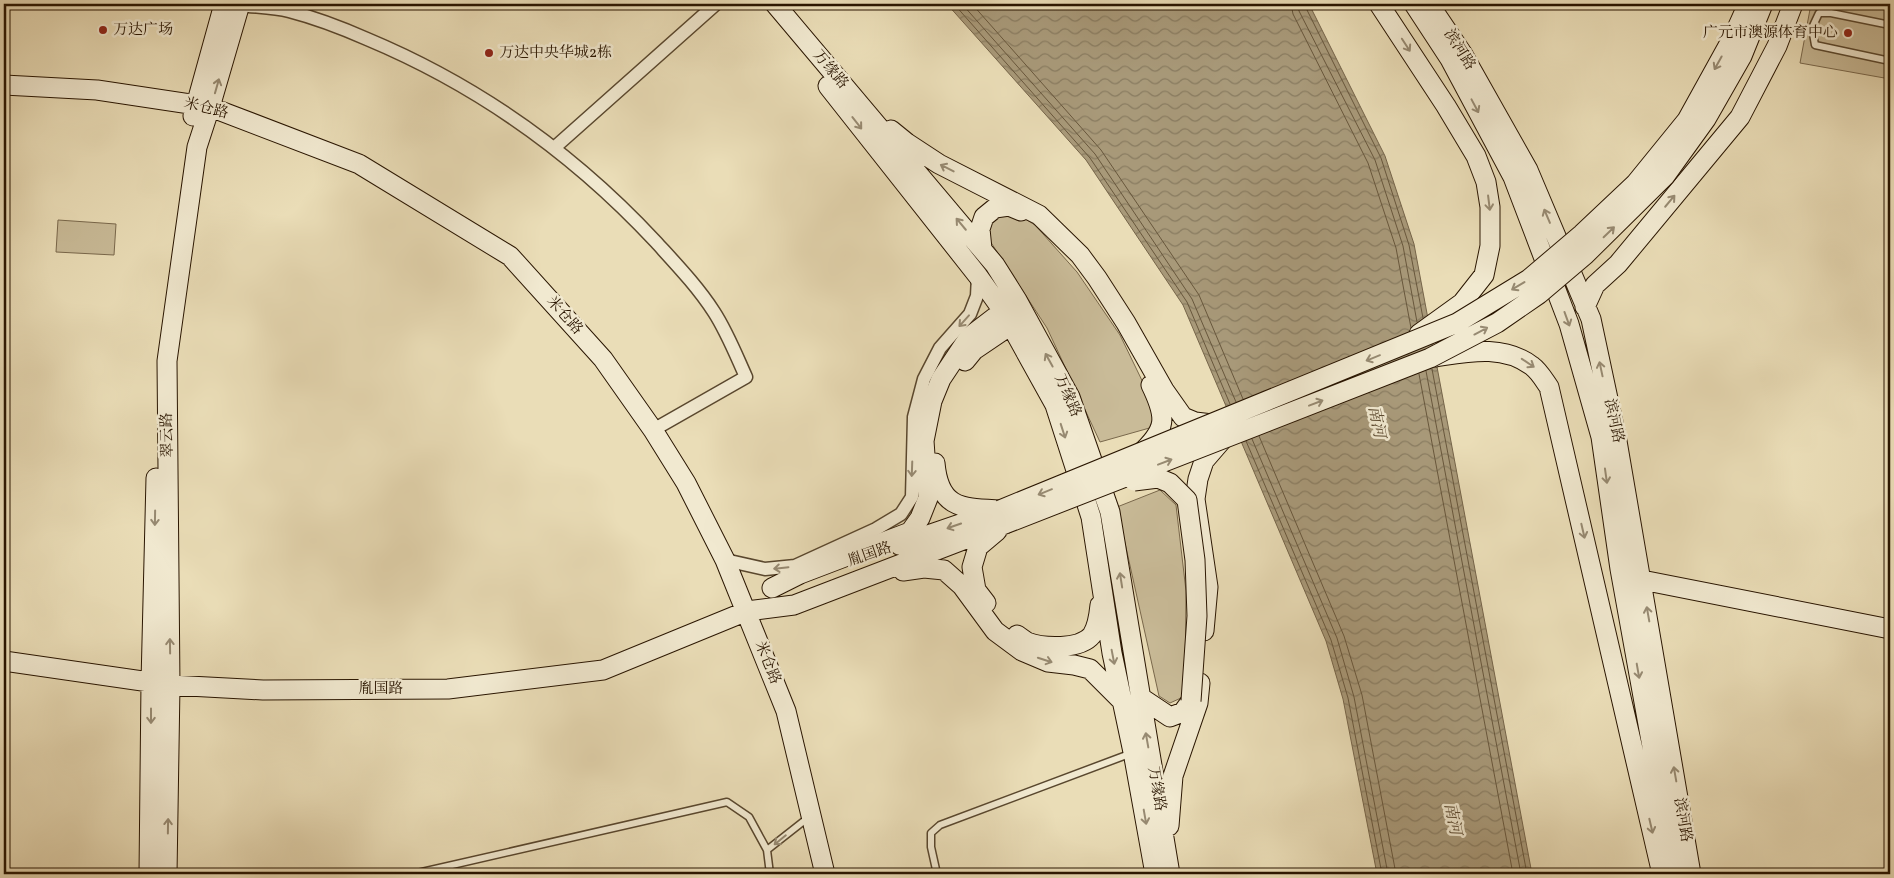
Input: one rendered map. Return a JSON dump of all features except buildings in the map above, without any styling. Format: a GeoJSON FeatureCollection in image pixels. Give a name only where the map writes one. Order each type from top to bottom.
{"type":"FeatureCollection","features":[{"type":"Feature","properties":{"kind":"street"},"geometry":{"type":"LineString","coordinates":[[235,4],[287,10],[321,21],[388,48],[444,76],[485,100],[554,148],[595,182],[638,222],[690,281],[714,312],[746,376],[653,430]]}},
{"type":"Feature","properties":{"kind":"street","name":"翠云路"},"geometry":{"type":"LineString","coordinates":[[149,874],[158,348],[180,184],[235,4]]}},
{"type":"Feature","properties":{"kind":"street"},"geometry":{"type":"LineString","coordinates":[[554,148],[716,4]]}},
{"type":"Feature","properties":{"kind":"street","name":"万缘路"},"geometry":{"type":"LineString","coordinates":[[760,4],[801,52],[978,276],[1014,313],[1070,397],[1110,512],[1131,699],[1133,752],[1156,874]]}},
{"type":"Feature","properties":{"kind":"street","name":"万缘路"},"geometry":{"type":"LineString","coordinates":[[775,4],[995,265],[1055,405],[1091,517],[1112,653],[1131,699],[1170,874]]}},
{"type":"Feature","properties":{"kind":"street"},"geometry":{"type":"LineString","coordinates":[[1379,4],[1446,106],[1476,156],[1486,182],[1490,207],[1490,246],[1484,275],[1462,303],[1397,348]]}},
{"type":"Feature","properties":{"kind":"street","name":"滨河路"},"geometry":{"type":"LineString","coordinates":[[1414,4],[1450,59],[1513,177],[1569,324],[1601,437],[1620,569],[1675,874]]}},
{"type":"Feature","properties":{"kind":"street","name":"滨河路"},"geometry":{"type":"LineString","coordinates":[[1429,4],[1462,53],[1528,170],[1591,319],[1617,441],[1692,874]]}},
{"type":"Feature","properties":{"kind":"street"},"geometry":{"type":"LineString","coordinates":[[1102,592],[1097,626],[1091,636],[1080,644],[1058,647],[1027,642],[1002,624],[976,590],[972,567],[978,547],[1003,517],[1140,454],[1218,432],[1397,348],[1457,323],[1529,279],[1582,234],[1635,184],[1687,120],[1734,35],[1748,4]]}},
{"type":"Feature","properties":{"kind":"street"},"geometry":{"type":"LineString","coordinates":[[1003,517],[1218,432],[1430,358],[1497,323],[1539,294],[1585,256],[1665,176],[1706,119],[1742,56],[1763,4]]}},
{"type":"Feature","properties":{"kind":"street"},"geometry":{"type":"LineString","coordinates":[[1585,306],[1595,285],[1618,264],[1740,117],[1777,46],[1793,4]]}},
{"type":"Feature","properties":{"kind":"street","name":"米仓路"},"geometry":{"type":"LineString","coordinates":[[4,85],[97,90],[203,106],[359,164],[510,256],[603,359],[653,430],[686,482],[725,560],[786,710],[825,874]]}},
{"type":"Feature","properties":{"kind":"street"},"geometry":{"type":"LineString","coordinates":[[852,96],[907,143],[939,164],[1039,215],[1080,255],[1124,329],[1160,404],[1162,424],[1155,440],[1140,454]]}},
{"type":"Feature","properties":{"kind":"street","name":"翠云路"},"geometry":{"type":"LineString","coordinates":[[167,874],[170,685],[167,361],[203,106]]}},
{"type":"Feature","properties":{"kind":"street"},"geometry":{"type":"LineString","coordinates":[[982,249],[980,229],[984,216],[995,208],[1009,206],[1030,215],[1094,279],[1126,323],[1164,390],[1183,417],[1218,432]]}},
{"type":"Feature","properties":{"kind":"street"},"geometry":{"type":"LineString","coordinates":[[725,560],[765,569],[795,566],[876,529],[901,514],[912,497],[914,417],[924,379],[940,348],[970,314],[977,296],[978,276]]}},
{"type":"Feature","properties":{"kind":"street"},"geometry":{"type":"LineString","coordinates":[[794,605],[908,569],[944,570],[962,586],[995,630],[1022,651],[1048,662],[1074,665],[1090,670],[1131,699],[1170,717],[1183,712],[1195,702],[1197,616],[1194,560],[1187,500],[1170,484],[1158,478],[1136,480],[1003,517],[965,508],[948,500],[936,480],[933,439],[942,402],[951,379],[974,350],[1014,313]]}},
{"type":"Feature","properties":{"kind":"street"},"geometry":{"type":"LineString","coordinates":[[772,588],[800,574],[910,532],[920,518],[928,498],[924,441],[932,401],[941,379],[969,337],[1014,313]]}},
{"type":"Feature","properties":{"kind":"street"},"geometry":{"type":"LineString","coordinates":[[1430,358],[1466,352],[1496,350],[1517,356],[1534,367],[1549,387],[1662,874]]}},
{"type":"Feature","properties":{"kind":"street"},"geometry":{"type":"LineString","coordinates":[[1167,854],[1173,776],[1195,702],[1208,587],[1194,499],[1204,461],[1218,432]]}},
{"type":"Feature","properties":{"kind":"street","name":"胤国路"},"geometry":{"type":"LineString","coordinates":[[4,661],[170,685],[263,690],[448,689],[603,670],[747,611],[794,605],[1003,517]]}},
{"type":"Feature","properties":{"kind":"street","name":"胤国路"},"geometry":{"type":"LineString","coordinates":[[747,611],[772,588],[1003,517]]}},
{"type":"Feature","properties":{"kind":"street"},"geometry":{"type":"LineString","coordinates":[[1642,580],[1890,630]]}},
{"type":"Feature","properties":{"kind":"lane"},"geometry":{"type":"LineString","coordinates":[[1890,25],[1831,13],[1819,13],[1812,28],[1815,45],[1890,61]]}},
{"type":"Feature","properties":{"kind":"lane"},"geometry":{"type":"LineString","coordinates":[[937,874],[931,847],[931,833],[940,825],[1133,752]]}},
{"type":"Feature","properties":{"kind":"lane"},"geometry":{"type":"LineString","coordinates":[[413,874],[727,802],[749,817],[767,850],[770,874]]}},
{"type":"Feature","properties":{"kind":"lane"},"geometry":{"type":"LineString","coordinates":[[767,850],[812,814]]}},
{"type":"Feature","properties":{"kind":"shaded area","name":"广元市澳源体育中心"},"geometry":{"type":"Polygon","coordinates":[[[1811,4],[1890,4],[1890,79],[1800,63],[1811,4]]]}},
{"type":"Feature","properties":{"kind":"shaded area"},"geometry":{"type":"Polygon","coordinates":[[[1012,211],[1035,225],[1077,272],[1120,335],[1150,397],[1155,414],[1153,427],[1100,442],[1047,328],[990,241],[987,226],[996,215],[1012,211]]]}},
{"type":"Feature","properties":{"kind":"shaded area"},"geometry":{"type":"Polygon","coordinates":[[[58,220],[116,224],[114,255],[56,252],[58,220]]]}},
{"type":"Feature","properties":{"kind":"shaded area"},"geometry":{"type":"Polygon","coordinates":[[[1160,490],[1176,505],[1186,591],[1185,684],[1181,698],[1170,703],[1159,696],[1117,507],[1160,490]]]}},
{"type":"Feature","properties":{"kind":"water","name":"南河"},"geometry":{"type":"Polygon","coordinates":[[[947,4],[1309,4],[1385,156],[1414,244],[1532,874],[1377,874],[1343,699],[1326,641],[1183,305],[1086,160],[947,4]]]}},
{"type":"Feature","properties":{"kind":"place","name":"万达广场"},"geometry":{"type":"Point","coordinates":[103,30]}},
{"type":"Feature","properties":{"kind":"place","name":"广元市澳源体育中心"},"geometry":{"type":"Point","coordinates":[1848,33]}},
{"type":"Feature","properties":{"kind":"place","name":"万达中央华城2栋"},"geometry":{"type":"Point","coordinates":[489,53]}}]}
